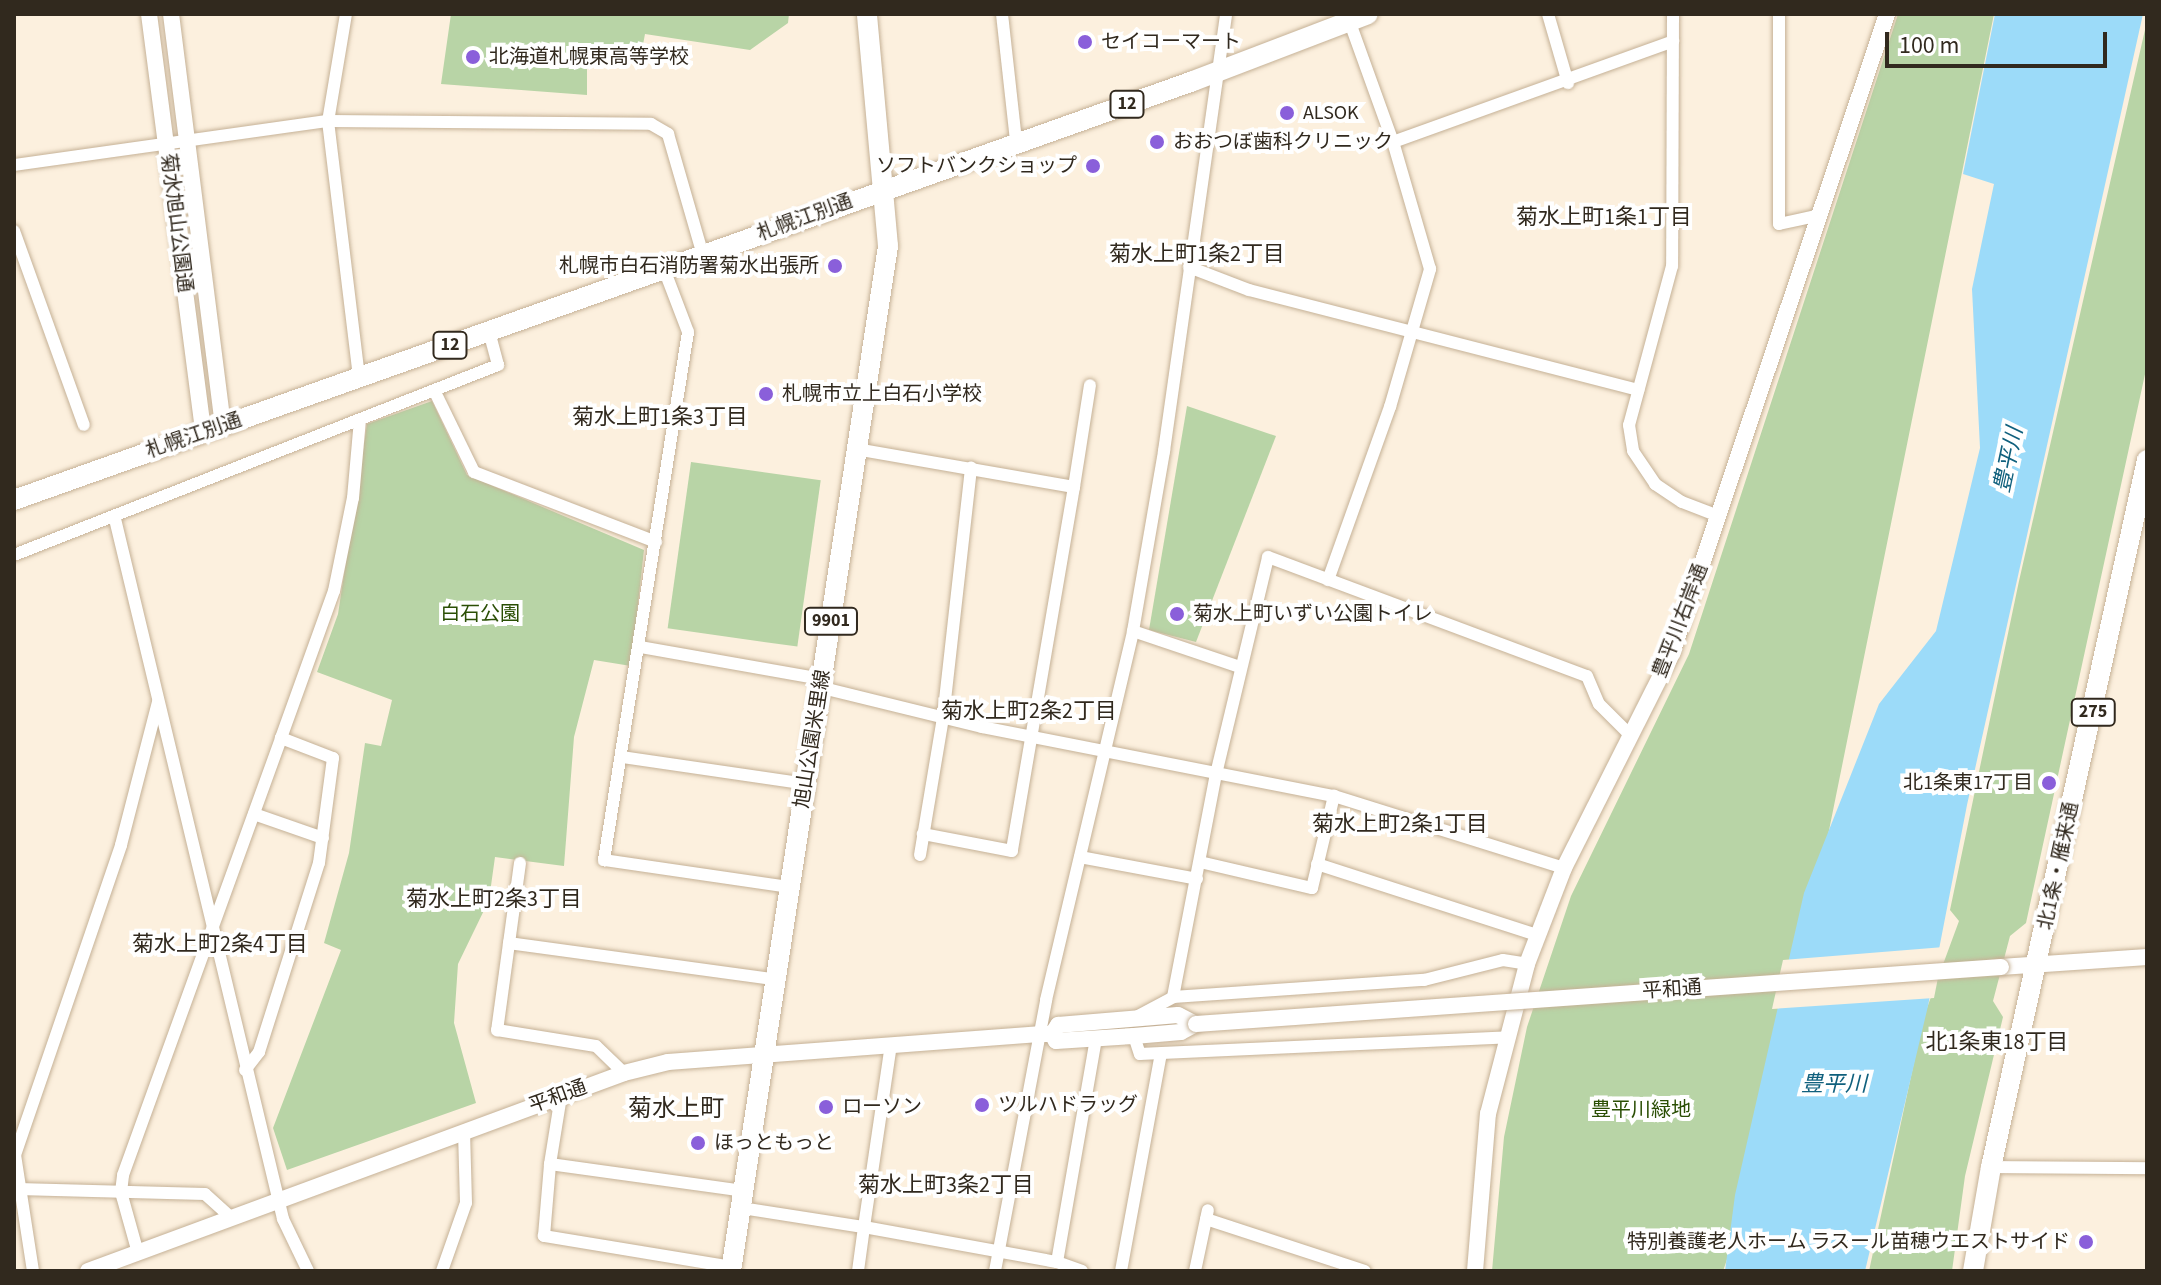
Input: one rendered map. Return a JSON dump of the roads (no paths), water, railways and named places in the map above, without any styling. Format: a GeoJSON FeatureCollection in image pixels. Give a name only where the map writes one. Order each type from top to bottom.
{"type":"FeatureCollection","features":[{"type":"Feature","properties":{"kind":"main road","name":"旭山公園米里線"},"geometry":{"type":"LineString","coordinates":[[732,1269],[761,1086],[761,1052],[807,784],[888,246],[867,14]]}},
{"type":"Feature","properties":{"kind":"main road","name":"札幌江別通"},"geometry":{"type":"LineString","coordinates":[[14,500],[1219,71],[1359,17]]}},
{"type":"Feature","properties":{"kind":"main road","name":"北1条・雁来通"},"geometry":{"type":"LineString","coordinates":[[1973,1271],[1991,1167],[2147,460]]}},
{"type":"Feature","properties":{"kind":"street","name":"菊水旭山公園通"},"geometry":{"type":"LineString","coordinates":[[149,14],[166,145],[213,429]]}},
{"type":"Feature","properties":{"kind":"street","name":"菊水旭山公園通"},"geometry":{"type":"LineString","coordinates":[[171,14],[188,142],[213,429]]}},
{"type":"Feature","properties":{"kind":"street"},"geometry":{"type":"LineString","coordinates":[[346,14],[328,121],[359,379]]}},
{"type":"Feature","properties":{"kind":"street"},"geometry":{"type":"LineString","coordinates":[[1002,14],[1016,141]]}},
{"type":"Feature","properties":{"kind":"street"},"geometry":{"type":"LineString","coordinates":[[995,1271],[1080,857],[1109,748],[1133,631],[1226,14]]}},
{"type":"Feature","properties":{"kind":"street"},"geometry":{"type":"LineString","coordinates":[[1548,14],[1568,83]]}},
{"type":"Feature","properties":{"kind":"street"},"geometry":{"type":"LineString","coordinates":[[1673,14],[1672,266],[1629,425],[1642,469],[1668,495],[1719,516]]}},
{"type":"Feature","properties":{"kind":"street"},"geometry":{"type":"LineString","coordinates":[[1779,14],[1779,224],[1821,215]]}},
{"type":"Feature","properties":{"kind":"street","name":"豊平川右岸通"},"geometry":{"type":"LineString","coordinates":[[1475,1271],[1488,1114],[1527,964],[1564,868],[1672,653],[1887,14]]}},
{"type":"Feature","properties":{"kind":"street"},"geometry":{"type":"LineString","coordinates":[[1328,580],[1412,332],[1430,269],[1359,17]]}},
{"type":"Feature","properties":{"kind":"street"},"geometry":{"type":"LineString","coordinates":[[1393,142],[1568,83],[1673,41]]}},
{"type":"Feature","properties":{"kind":"street"},"geometry":{"type":"LineString","coordinates":[[14,165],[328,121],[651,124],[668,134],[703,255]]}},
{"type":"Feature","properties":{"kind":"street"},"geometry":{"type":"LineString","coordinates":[[14,231],[84,425]]}},
{"type":"Feature","properties":{"kind":"street"},"geometry":{"type":"LineString","coordinates":[[1189,267],[1249,290],[1638,390]]}},
{"type":"Feature","properties":{"kind":"street"},"geometry":{"type":"LineString","coordinates":[[664,269],[688,332],[604,860],[789,887]]}},
{"type":"Feature","properties":{"kind":"street"},"geometry":{"type":"LineString","coordinates":[[14,555],[115,519],[498,365],[489,331]]}},
{"type":"Feature","properties":{"kind":"street"},"geometry":{"type":"LineString","coordinates":[[923,834],[1012,851],[1090,385]]}},
{"type":"Feature","properties":{"kind":"street"},"geometry":{"type":"LineString","coordinates":[[435,392],[474,472],[656,542]]}},
{"type":"Feature","properties":{"kind":"street"},"geometry":{"type":"LineString","coordinates":[[138,1253],[121,1192],[123,1175],[334,591],[353,498],[360,420]]}},
{"type":"Feature","properties":{"kind":"street"},"geometry":{"type":"LineString","coordinates":[[856,449],[1074,487]]}},
{"type":"Feature","properties":{"kind":"street"},"geometry":{"type":"LineString","coordinates":[[920,855],[943,718],[971,468]]}},
{"type":"Feature","properties":{"kind":"street"},"geometry":{"type":"LineString","coordinates":[[115,519],[245,1070],[280,1200],[308,1271]]}},
{"type":"Feature","properties":{"kind":"street"},"geometry":{"type":"LineString","coordinates":[[1173,997],[1216,774],[1268,557],[1587,676],[1599,704],[1630,735]]}},
{"type":"Feature","properties":{"kind":"street"},"geometry":{"type":"LineString","coordinates":[[1133,631],[1240,667]]}},
{"type":"Feature","properties":{"kind":"street"},"geometry":{"type":"LineString","coordinates":[[640,647],[820,683],[943,718],[1033,737],[1109,748],[1216,774],[1334,796],[1564,868]]}},
{"type":"Feature","properties":{"kind":"street"},"geometry":{"type":"LineString","coordinates":[[33,1271],[15,1155],[121,845],[159,701]]}},
{"type":"Feature","properties":{"kind":"street"},"geometry":{"type":"LineString","coordinates":[[245,1070],[259,1052],[323,838],[333,758],[281,738]]}},
{"type":"Feature","properties":{"kind":"street"},"geometry":{"type":"LineString","coordinates":[[622,757],[807,784]]}},
{"type":"Feature","properties":{"kind":"street"},"geometry":{"type":"LineString","coordinates":[[1200,862],[1312,888],[1334,796]]}},
{"type":"Feature","properties":{"kind":"street"},"geometry":{"type":"LineString","coordinates":[[254,814],[323,838]]}},
{"type":"Feature","properties":{"kind":"street"},"geometry":{"type":"LineString","coordinates":[[1080,857],[1197,879]]}},
{"type":"Feature","properties":{"kind":"street"},"geometry":{"type":"LineString","coordinates":[[520,863],[497,1030],[596,1046],[624,1073]]}},
{"type":"Feature","properties":{"kind":"street"},"geometry":{"type":"LineString","coordinates":[[1317,864],[1537,935]]}},
{"type":"Feature","properties":{"kind":"street"},"geometry":{"type":"LineString","coordinates":[[509,943],[773,979]]}},
{"type":"Feature","properties":{"kind":"street","name":"平和通"},"geometry":{"type":"LineString","coordinates":[[1046,1034],[1056,1041],[1096,1038],[1178,1015],[1196,1024],[2147,957]]}},
{"type":"Feature","properties":{"kind":"street"},"geometry":{"type":"LineString","coordinates":[[1509,1037],[1140,1054],[1133,1028],[1173,997],[1424,980],[1503,960],[1527,964]]}},
{"type":"Feature","properties":{"kind":"street","name":"平和通"},"geometry":{"type":"LineString","coordinates":[[98,1269],[624,1073],[761,1052],[1046,1034],[1058,1025],[1133,1028]]}},
{"type":"Feature","properties":{"kind":"street"},"geometry":{"type":"LineString","coordinates":[[1057,1262],[1096,1038]]}},
{"type":"Feature","properties":{"kind":"street"},"geometry":{"type":"LineString","coordinates":[[858,1271],[891,1045]]}},
{"type":"Feature","properties":{"kind":"street"},"geometry":{"type":"LineString","coordinates":[[1121,1271],[1161,1054]]}},
{"type":"Feature","properties":{"kind":"street"},"geometry":{"type":"LineString","coordinates":[[561,1096],[550,1164],[544,1236],[732,1269]]}},
{"type":"Feature","properties":{"kind":"street"},"geometry":{"type":"LineString","coordinates":[[442,1271],[466,1203],[464,1132]]}},
{"type":"Feature","properties":{"kind":"street"},"geometry":{"type":"LineString","coordinates":[[550,1164],[744,1200],[864,1227],[999,1249],[1082,1271]]}},
{"type":"Feature","properties":{"kind":"street"},"geometry":{"type":"LineString","coordinates":[[1991,1167],[2147,1168]]}},
{"type":"Feature","properties":{"kind":"street"},"geometry":{"type":"LineString","coordinates":[[18,1189],[205,1194],[232,1218]]}},
{"type":"Feature","properties":{"kind":"street"},"geometry":{"type":"LineString","coordinates":[[1195,1271],[1207,1214],[1365,1271]]}},
{"type":"Feature","properties":{"kind":"water","name":"豊平川"},"geometry":{"type":"Polygon","coordinates":[[[1995,14],[2143,14],[1967,805],[1928,1006],[1865,1271],[1725,1271],[1735,1195],[1804,893],[1879,704],[1936,631],[1980,448],[1972,289],[1994,184],[1963,174],[1995,14]]]}},
{"type":"Feature","properties":{"kind":"place","name":"セイコーマート"},"geometry":{"type":"Point","coordinates":[1085,42]}},
{"type":"Feature","properties":{"kind":"place","name":"北海道札幌東高等学校"},"geometry":{"type":"Point","coordinates":[473,57]}},
{"type":"Feature","properties":{"kind":"place","name":"ALSOK"},"geometry":{"type":"Point","coordinates":[1287,113]}},
{"type":"Feature","properties":{"kind":"place","name":"おおつぼ歯科クリニック"},"geometry":{"type":"Point","coordinates":[1157,142]}},
{"type":"Feature","properties":{"kind":"place","name":"ソフトバンクショップ"},"geometry":{"type":"Point","coordinates":[1093,166]}},
{"type":"Feature","properties":{"kind":"place","name":"札幌市白石消防署菊水出張所"},"geometry":{"type":"Point","coordinates":[835,266]}},
{"type":"Feature","properties":{"kind":"place","name":"札幌市立上白石小学校"},"geometry":{"type":"Point","coordinates":[766,394]}},
{"type":"Feature","properties":{"kind":"place","name":"菊水上町いずい公園トイレ"},"geometry":{"type":"Point","coordinates":[1177,614]}},
{"type":"Feature","properties":{"kind":"place","name":"北1条東17丁目"},"geometry":{"type":"Point","coordinates":[2049,783]}},
{"type":"Feature","properties":{"kind":"place","name":"ツルハドラッグ"},"geometry":{"type":"Point","coordinates":[982,1105]}},
{"type":"Feature","properties":{"kind":"place","name":"ローソン"},"geometry":{"type":"Point","coordinates":[826,1107]}},
{"type":"Feature","properties":{"kind":"place","name":"ほっともっと"},"geometry":{"type":"Point","coordinates":[698,1143]}},
{"type":"Feature","properties":{"kind":"place","name":"特別養護老人ホーム ラスール苗穂ウエストサイド"},"geometry":{"type":"Point","coordinates":[2086,1242]}},
{"type":"Feature","properties":{"kind":"district","name":"菊水上町1条1丁目"},"geometry":{"type":"Point","coordinates":[1604,218]}},
{"type":"Feature","properties":{"kind":"district","name":"菊水上町1条2丁目"},"geometry":{"type":"Point","coordinates":[1197,255]}},
{"type":"Feature","properties":{"kind":"district","name":"菊水上町1条3丁目"},"geometry":{"type":"Point","coordinates":[660,418]}},
{"type":"Feature","properties":{"kind":"district","name":"菊水上町2条2丁目"},"geometry":{"type":"Point","coordinates":[1029,712]}},
{"type":"Feature","properties":{"kind":"district","name":"菊水上町2条1丁目"},"geometry":{"type":"Point","coordinates":[1400,825]}},
{"type":"Feature","properties":{"kind":"district","name":"菊水上町2条3丁目"},"geometry":{"type":"Point","coordinates":[494,900]}},
{"type":"Feature","properties":{"kind":"district","name":"菊水上町2条4丁目"},"geometry":{"type":"Point","coordinates":[220,945]}},
{"type":"Feature","properties":{"kind":"district","name":"北1条東18丁目"},"geometry":{"type":"Point","coordinates":[1997,1043]}},
{"type":"Feature","properties":{"kind":"district","name":"菊水上町"},"geometry":{"type":"Point","coordinates":[676,1109]}},
{"type":"Feature","properties":{"kind":"district","name":"菊水上町3条2丁目"},"geometry":{"type":"Point","coordinates":[946,1186]}},
{"type":"Feature","properties":{"kind":"park label","name":"白石公園"},"geometry":{"type":"Point","coordinates":[480,614]}},
{"type":"Feature","properties":{"kind":"park label","name":"豊平川緑地"},"geometry":{"type":"Point","coordinates":[1641,1110]}}]}
